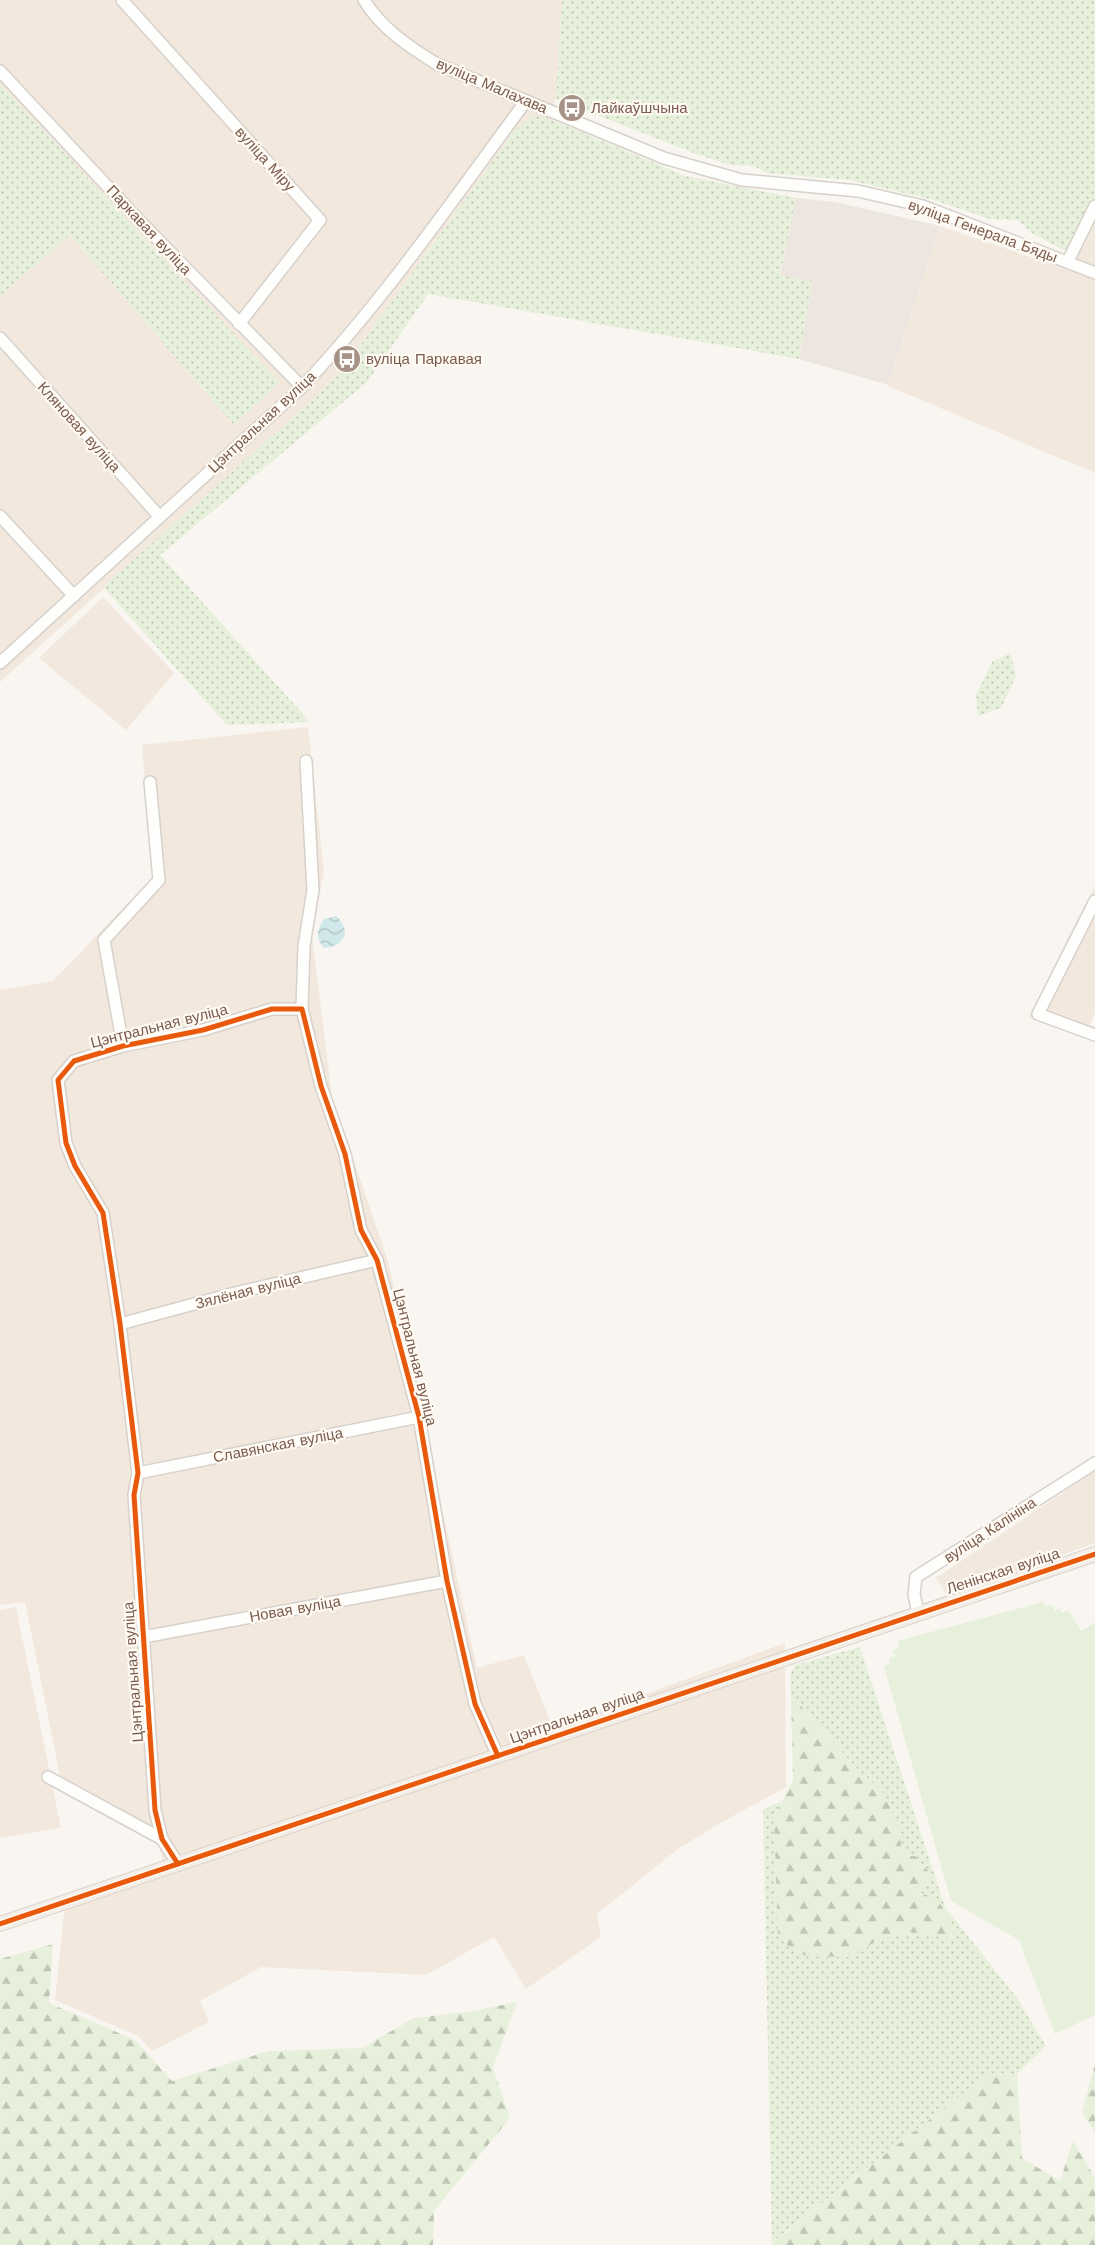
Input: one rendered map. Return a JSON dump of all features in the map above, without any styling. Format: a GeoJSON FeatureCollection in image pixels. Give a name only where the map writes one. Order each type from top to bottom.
{"type":"FeatureCollection","features":[{"type":"Feature","properties":{"kind":"main road","name":"Ленінская вуліца"},"geometry":{"type":"LineString","coordinates":[[664,1699],[1095,1554]]}},
{"type":"Feature","properties":{"kind":"main road","name":"Цэнтральная вуліца"},"geometry":{"type":"LineString","coordinates":[[0,1924],[664,1699]]}},
{"type":"Feature","properties":{"kind":"street","name":"вуліца Міру"},"geometry":{"type":"LineString","coordinates":[[122,0],[320,220],[239,324]]}},
{"type":"Feature","properties":{"kind":"street","name":"вуліца Малахава"},"geometry":{"type":"LineString","coordinates":[[364,0],[386,26],[408,46],[437,64],[664,158]]}},
{"type":"Feature","properties":{"kind":"street","name":"Паркавая вуліца"},"geometry":{"type":"LineString","coordinates":[[0,71],[135,216],[302,387]]}},
{"type":"Feature","properties":{"kind":"street","name":"Цэнтральная вуліца"},"geometry":{"type":"LineString","coordinates":[[0,663],[302,387],[369,311],[526,101]]}},
{"type":"Feature","properties":{"kind":"street","name":"вуліца Генерала Бяды"},"geometry":{"type":"LineString","coordinates":[[664,158],[742,180],[858,191],[923,206],[1095,273]]}},
{"type":"Feature","properties":{"kind":"street"},"geometry":{"type":"LineString","coordinates":[[1068,261],[1095,206]]}},
{"type":"Feature","properties":{"kind":"street","name":"Кляновая вуліца"},"geometry":{"type":"LineString","coordinates":[[0,338],[159,516]]}},
{"type":"Feature","properties":{"kind":"street"},"geometry":{"type":"LineString","coordinates":[[0,516],[74,596]]}},
{"type":"Feature","properties":{"kind":"street"},"geometry":{"type":"LineString","coordinates":[[302,1009],[304,946],[313,890],[306,761]]}},
{"type":"Feature","properties":{"kind":"street"},"geometry":{"type":"LineString","coordinates":[[123,1046],[104,940],[159,880],[150,782]]}},
{"type":"Feature","properties":{"kind":"street"},"geometry":{"type":"LineString","coordinates":[[1095,901],[1038,1014],[1095,1035]]}},
{"type":"Feature","properties":{"kind":"street","name":"Цэнтральная вуліца"},"geometry":{"type":"LineString","coordinates":[[178,1864],[162,1839],[155,1810],[134,1496],[138,1473],[120,1324],[103,1213],[75,1166],[66,1143],[58,1080],[74,1061],[123,1046],[203,1030],[272,1009],[302,1009],[321,1086],[345,1154],[361,1230],[377,1260],[419,1417],[447,1581],[476,1704],[498,1756]]}},
{"type":"Feature","properties":{"kind":"street","name":"Зялёная вуліца"},"geometry":{"type":"LineString","coordinates":[[120,1324],[235,1292],[377,1260]]}},
{"type":"Feature","properties":{"kind":"street","name":"Славянская вуліца"},"geometry":{"type":"LineString","coordinates":[[138,1473],[419,1417]]}},
{"type":"Feature","properties":{"kind":"street","name":"вуліца Калініна"},"geometry":{"type":"LineString","coordinates":[[918,1613],[914,1594],[916,1577],[1095,1463]]}},
{"type":"Feature","properties":{"kind":"street","name":"Новая вуліца"},"geometry":{"type":"LineString","coordinates":[[143,1637],[447,1581]]}},
{"type":"Feature","properties":{"kind":"street"},"geometry":{"type":"LineString","coordinates":[[48,1777],[162,1839]]}},
{"type":"Feature","properties":{"kind":"shaded area"},"geometry":{"type":"Polygon","coordinates":[[[0,0],[562,0],[556,99],[548,118],[538,116],[516,129],[344,368],[305,407],[0,682],[0,296],[70,235],[234,425],[279,382],[0,84],[0,0]]]}},
{"type":"Feature","properties":{"kind":"shaded area"},"geometry":{"type":"Polygon","coordinates":[[[796,198],[835,202],[940,226],[888,385],[799,359],[812,283],[780,276],[796,198]]]}},
{"type":"Feature","properties":{"kind":"shaded area"},"geometry":{"type":"Polygon","coordinates":[[[1095,206],[1095,473],[888,386],[940,226],[1065,269],[1095,206]]]}},
{"type":"Feature","properties":{"kind":"shaded area"},"geometry":{"type":"Polygon","coordinates":[[[103,597],[174,673],[126,730],[39,658],[103,597]]]}},
{"type":"Feature","properties":{"kind":"shaded area"},"geometry":{"type":"Polygon","coordinates":[[[308,727],[324,872],[312,935],[332,1097],[388,1261],[477,1668],[524,1655],[553,1728],[785,1643],[786,1787],[679,1848],[597,1914],[601,1937],[526,1989],[494,1937],[426,1975],[261,1967],[200,2001],[209,2022],[152,2051],[138,2036],[55,2000],[66,1895],[163,1861],[154,1829],[60,1776],[25,1602],[0,1605],[0,990],[53,981],[153,877],[142,745],[308,727]]]}},
{"type":"Feature","properties":{"kind":"shaded area"},"geometry":{"type":"Polygon","coordinates":[[[1095,886],[1095,1013],[1084,1035],[1029,1017],[1095,886]]]}},
{"type":"Feature","properties":{"kind":"shaded area"},"geometry":{"type":"Polygon","coordinates":[[[1095,1471],[1095,1543],[947,1596],[936,1578],[1095,1471]]]}},
{"type":"Feature","properties":{"kind":"shaded area"},"geometry":{"type":"Polygon","coordinates":[[[16,1607],[61,1828],[0,1838],[0,1610],[16,1607]]]}},
{"type":"Feature","properties":{"kind":"green space"},"geometry":{"type":"Polygon","coordinates":[[[562,0],[1095,0],[1095,206],[1072,254],[1033,234],[1018,220],[990,219],[934,200],[849,180],[767,173],[754,166],[731,165],[699,155],[556,99],[562,0]]]}},
{"type":"Feature","properties":{"kind":"green space"},"geometry":{"type":"Polygon","coordinates":[[[0,84],[279,382],[234,425],[70,235],[0,296],[0,84]]]}},
{"type":"Feature","properties":{"kind":"green space"},"geometry":{"type":"Polygon","coordinates":[[[531,117],[548,118],[685,176],[796,198],[780,275],[812,282],[799,359],[428,294],[367,382],[160,555],[310,722],[227,725],[103,587],[305,407],[344,368],[516,129],[531,117]]]}},
{"type":"Feature","properties":{"kind":"green space"},"geometry":{"type":"Polygon","coordinates":[[[1010,653],[1016,676],[1001,708],[978,716],[976,695],[992,662],[1010,653]]]}},
{"type":"Feature","properties":{"kind":"green space"},"geometry":{"type":"Polygon","coordinates":[[[1043,1602],[1045,1607],[1051,1604],[1055,1611],[1059,1608],[1062,1613],[1068,1610],[1081,1631],[1095,1623],[1095,2015],[1055,2034],[1019,1940],[951,1901],[884,1666],[890,1664],[889,1658],[895,1656],[893,1650],[899,1648],[897,1641],[1043,1602]]]}},
{"type":"Feature","properties":{"kind":"green space"},"geometry":{"type":"Polygon","coordinates":[[[860,1647],[945,1907],[1017,1998],[1046,2046],[1017,2074],[989,2073],[772,2242],[763,1810],[782,1801],[774,1816],[778,1933],[852,1957],[876,1941],[911,1932],[949,1938],[954,1929],[936,1900],[920,1893],[929,1880],[901,1847],[899,1825],[882,1791],[858,1770],[791,1695],[790,1675],[795,1665],[860,1647]]]}},
{"type":"Feature","properties":{"kind":"green space"},"geometry":{"type":"Polygon","coordinates":[[[791,1695],[858,1770],[882,1791],[899,1825],[901,1847],[909,1856],[915,1856],[929,1872],[929,1880],[921,1893],[935,1899],[945,1911],[954,1930],[954,1934],[949,1938],[911,1932],[876,1941],[852,1957],[806,1956],[786,1944],[778,1933],[774,1816],[793,1781],[791,1695]]]}},
{"type":"Feature","properties":{"kind":"green space"},"geometry":{"type":"Polygon","coordinates":[[[53,1944],[49,2003],[135,2040],[172,2081],[269,2051],[362,2048],[414,2018],[468,2012],[517,2002],[493,2068],[510,2118],[434,2211],[433,2245],[0,2245],[0,1959],[53,1944]]]}},
{"type":"Feature","properties":{"kind":"green space"},"geometry":{"type":"Polygon","coordinates":[[[1095,2064],[1095,2132],[1082,2112],[1095,2064]]]}},
{"type":"Feature","properties":{"kind":"green space"},"geometry":{"type":"Polygon","coordinates":[[[989,2073],[1017,2074],[1022,2158],[1060,2181],[1073,2141],[1095,2178],[1095,2245],[773,2245],[773,2242],[989,2073]]]}},
{"type":"Feature","properties":{"kind":"water"},"geometry":{"type":"Polygon","coordinates":[[[336,916],[344,927],[344,937],[337,944],[324,948],[318,937],[320,927],[324,919],[336,916]]]}},
{"type":"Feature","properties":{"kind":"cycle path"},"geometry":{"type":"LineString","coordinates":[[178,1864],[162,1839],[155,1810],[134,1495],[138,1473],[120,1324],[103,1213],[75,1166],[66,1143],[58,1080],[74,1061],[123,1046],[203,1030],[272,1009],[302,1009],[321,1086],[345,1154],[361,1230],[377,1260],[419,1417],[447,1581],[475,1704],[498,1756]]}},
{"type":"Feature","properties":{"kind":"cycle path"},"geometry":{"type":"LineString","coordinates":[[0,1924],[1095,1554]]}},
{"type":"Feature","properties":{"kind":"place","name":"Лайкаўшчына"},"geometry":{"type":"Point","coordinates":[572,108]}},
{"type":"Feature","properties":{"kind":"place","name":"вуліца Паркавая"},"geometry":{"type":"Point","coordinates":[347,359]}}]}
